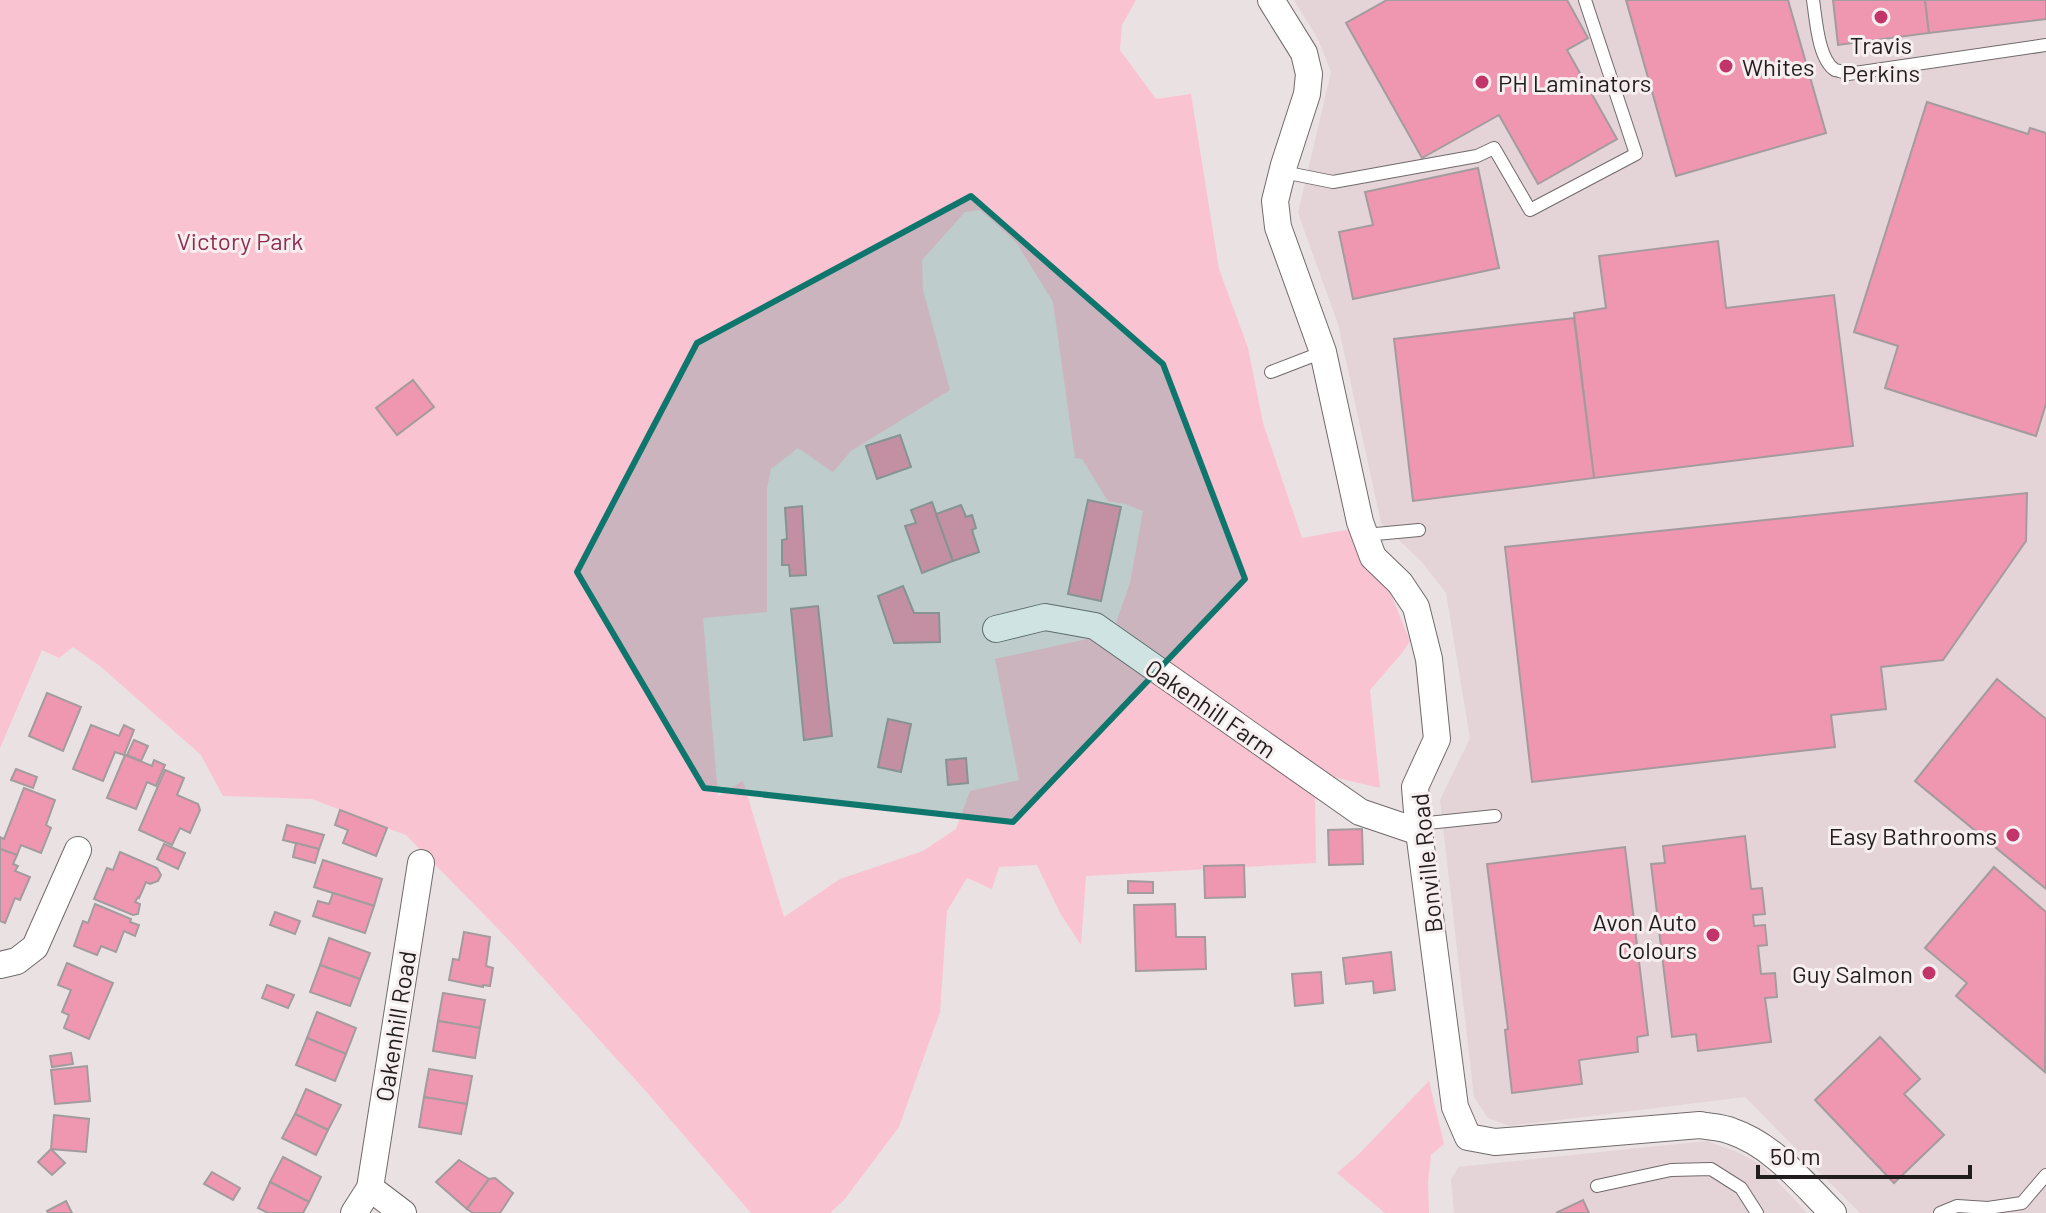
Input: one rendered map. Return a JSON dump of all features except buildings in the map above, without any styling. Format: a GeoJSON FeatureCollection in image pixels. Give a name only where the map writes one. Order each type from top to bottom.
{"type":"FeatureCollection","features":[{"type":"Feature","properties":{"kind":"street","name":"Bonville Road"},"geometry":{"type":"LineString","coordinates":[[1271,0],[1304,53],[1309,74],[1307,94],[1275,201],[1278,227],[1323,352],[1360,522],[1373,557],[1400,583],[1416,607],[1429,659],[1437,739],[1415,787],[1418,828],[1455,1107],[1468,1137],[1495,1142],[1700,1125],[1730,1130],[1758,1143],[1779,1159],[1833,1213]]}},
{"type":"Feature","properties":{"kind":"street","name":"Oakenhill Farm"},"geometry":{"type":"LineString","coordinates":[[996,629],[1045,617],[1095,626],[1360,812],[1418,828]]}},
{"type":"Feature","properties":{"kind":"street"},"geometry":{"type":"LineString","coordinates":[[0,965],[17,961],[35,947],[78,850]]}},
{"type":"Feature","properties":{"kind":"street","name":"Oakenhill Road"},"geometry":{"type":"LineString","coordinates":[[370,1188],[421,863]]}},
{"type":"Feature","properties":{"kind":"street"},"geometry":{"type":"LineString","coordinates":[[354,1213],[370,1188],[403,1213]]}},
{"type":"Feature","properties":{"kind":"lane"},"geometry":{"type":"LineString","coordinates":[[1283,172],[1333,182],[1477,156],[1494,148],[1530,210],[1636,154],[1585,0]]}},
{"type":"Feature","properties":{"kind":"lane"},"geometry":{"type":"LineString","coordinates":[[1813,0],[1820,45],[1827,61],[1835,70],[1848,74],[2046,45]]}},
{"type":"Feature","properties":{"kind":"lane"},"geometry":{"type":"LineString","coordinates":[[1271,372],[1323,352]]}},
{"type":"Feature","properties":{"kind":"lane"},"geometry":{"type":"LineString","coordinates":[[1365,535],[1419,530]]}},
{"type":"Feature","properties":{"kind":"lane"},"geometry":{"type":"LineString","coordinates":[[1418,828],[1495,816]]}},
{"type":"Feature","properties":{"kind":"lane"},"geometry":{"type":"LineString","coordinates":[[1597,1186],[1671,1170],[1711,1169],[1741,1188],[1757,1213]]}},
{"type":"Feature","properties":{"kind":"lane"},"geometry":{"type":"LineString","coordinates":[[1940,1213],[1957,1206],[1988,1208],[2022,1203],[2046,1175]]}},
{"type":"Feature","properties":{"kind":"highlighted area"},"geometry":{"type":"Polygon","coordinates":[[[971,196],[1163,364],[1245,579],[1013,822],[704,788],[577,572],[697,343],[971,196]]]}},
{"type":"Feature","properties":{"kind":"shaded area"},"geometry":{"type":"Polygon","coordinates":[[[1294,0],[2046,0],[2046,1213],[1860,1213],[1745,1097],[1509,1126],[1488,1118],[1474,1097],[1440,800],[1470,738],[1446,593],[1421,561],[1381,523],[1338,324],[1298,213],[1331,72],[1318,39],[1294,0]]]}},
{"type":"Feature","properties":{"kind":"shaded area"},"geometry":{"type":"Polygon","coordinates":[[[1707,1141],[1762,1165],[1807,1213],[1454,1213],[1451,1180],[1458,1167],[1707,1141]]]}},
{"type":"Feature","properties":{"kind":"green space","name":"Victory Park"},"geometry":{"type":"Polygon","coordinates":[[[0,0],[1136,0],[1122,25],[1120,50],[1156,99],[1191,94],[1219,269],[1248,348],[1263,423],[1302,538],[1351,529],[1384,577],[1410,641],[1370,690],[1380,788],[1325,775],[1116,623],[1130,583],[1143,511],[1108,501],[1082,459],[1075,458],[1053,302],[1016,242],[980,210],[965,212],[922,260],[923,290],[950,390],[851,451],[833,472],[798,448],[771,469],[767,488],[767,612],[703,618],[718,796],[743,781],[784,917],[840,879],[923,851],[956,829],[970,791],[1019,780],[995,659],[1092,638],[1315,794],[1316,863],[1086,876],[1081,945],[1060,913],[1037,865],[999,867],[992,889],[967,878],[947,911],[940,1012],[899,1127],[844,1200],[830,1213],[751,1213],[506,937],[406,835],[312,799],[223,796],[201,755],[100,666],[73,647],[59,658],[42,650],[0,748],[0,0]]]}},
{"type":"Feature","properties":{"kind":"green space"},"geometry":{"type":"Polygon","coordinates":[[[1429,1081],[1444,1144],[1431,1155],[1429,1213],[1385,1213],[1337,1173],[1429,1081]]]}},
{"type":"Feature","properties":{"kind":"place","name":"Travis Perkins"},"geometry":{"type":"Point","coordinates":[1881,17]}},
{"type":"Feature","properties":{"kind":"place","name":"Whites"},"geometry":{"type":"Point","coordinates":[1726,66]}},
{"type":"Feature","properties":{"kind":"place","name":"PH Laminators"},"geometry":{"type":"Point","coordinates":[1482,82]}},
{"type":"Feature","properties":{"kind":"place","name":"Easy Bathrooms"},"geometry":{"type":"Point","coordinates":[2013,835]}},
{"type":"Feature","properties":{"kind":"place","name":"Avon Auto Colours"},"geometry":{"type":"Point","coordinates":[1713,935]}},
{"type":"Feature","properties":{"kind":"place","name":"Guy Salmon"},"geometry":{"type":"Point","coordinates":[1929,973]}}]}
